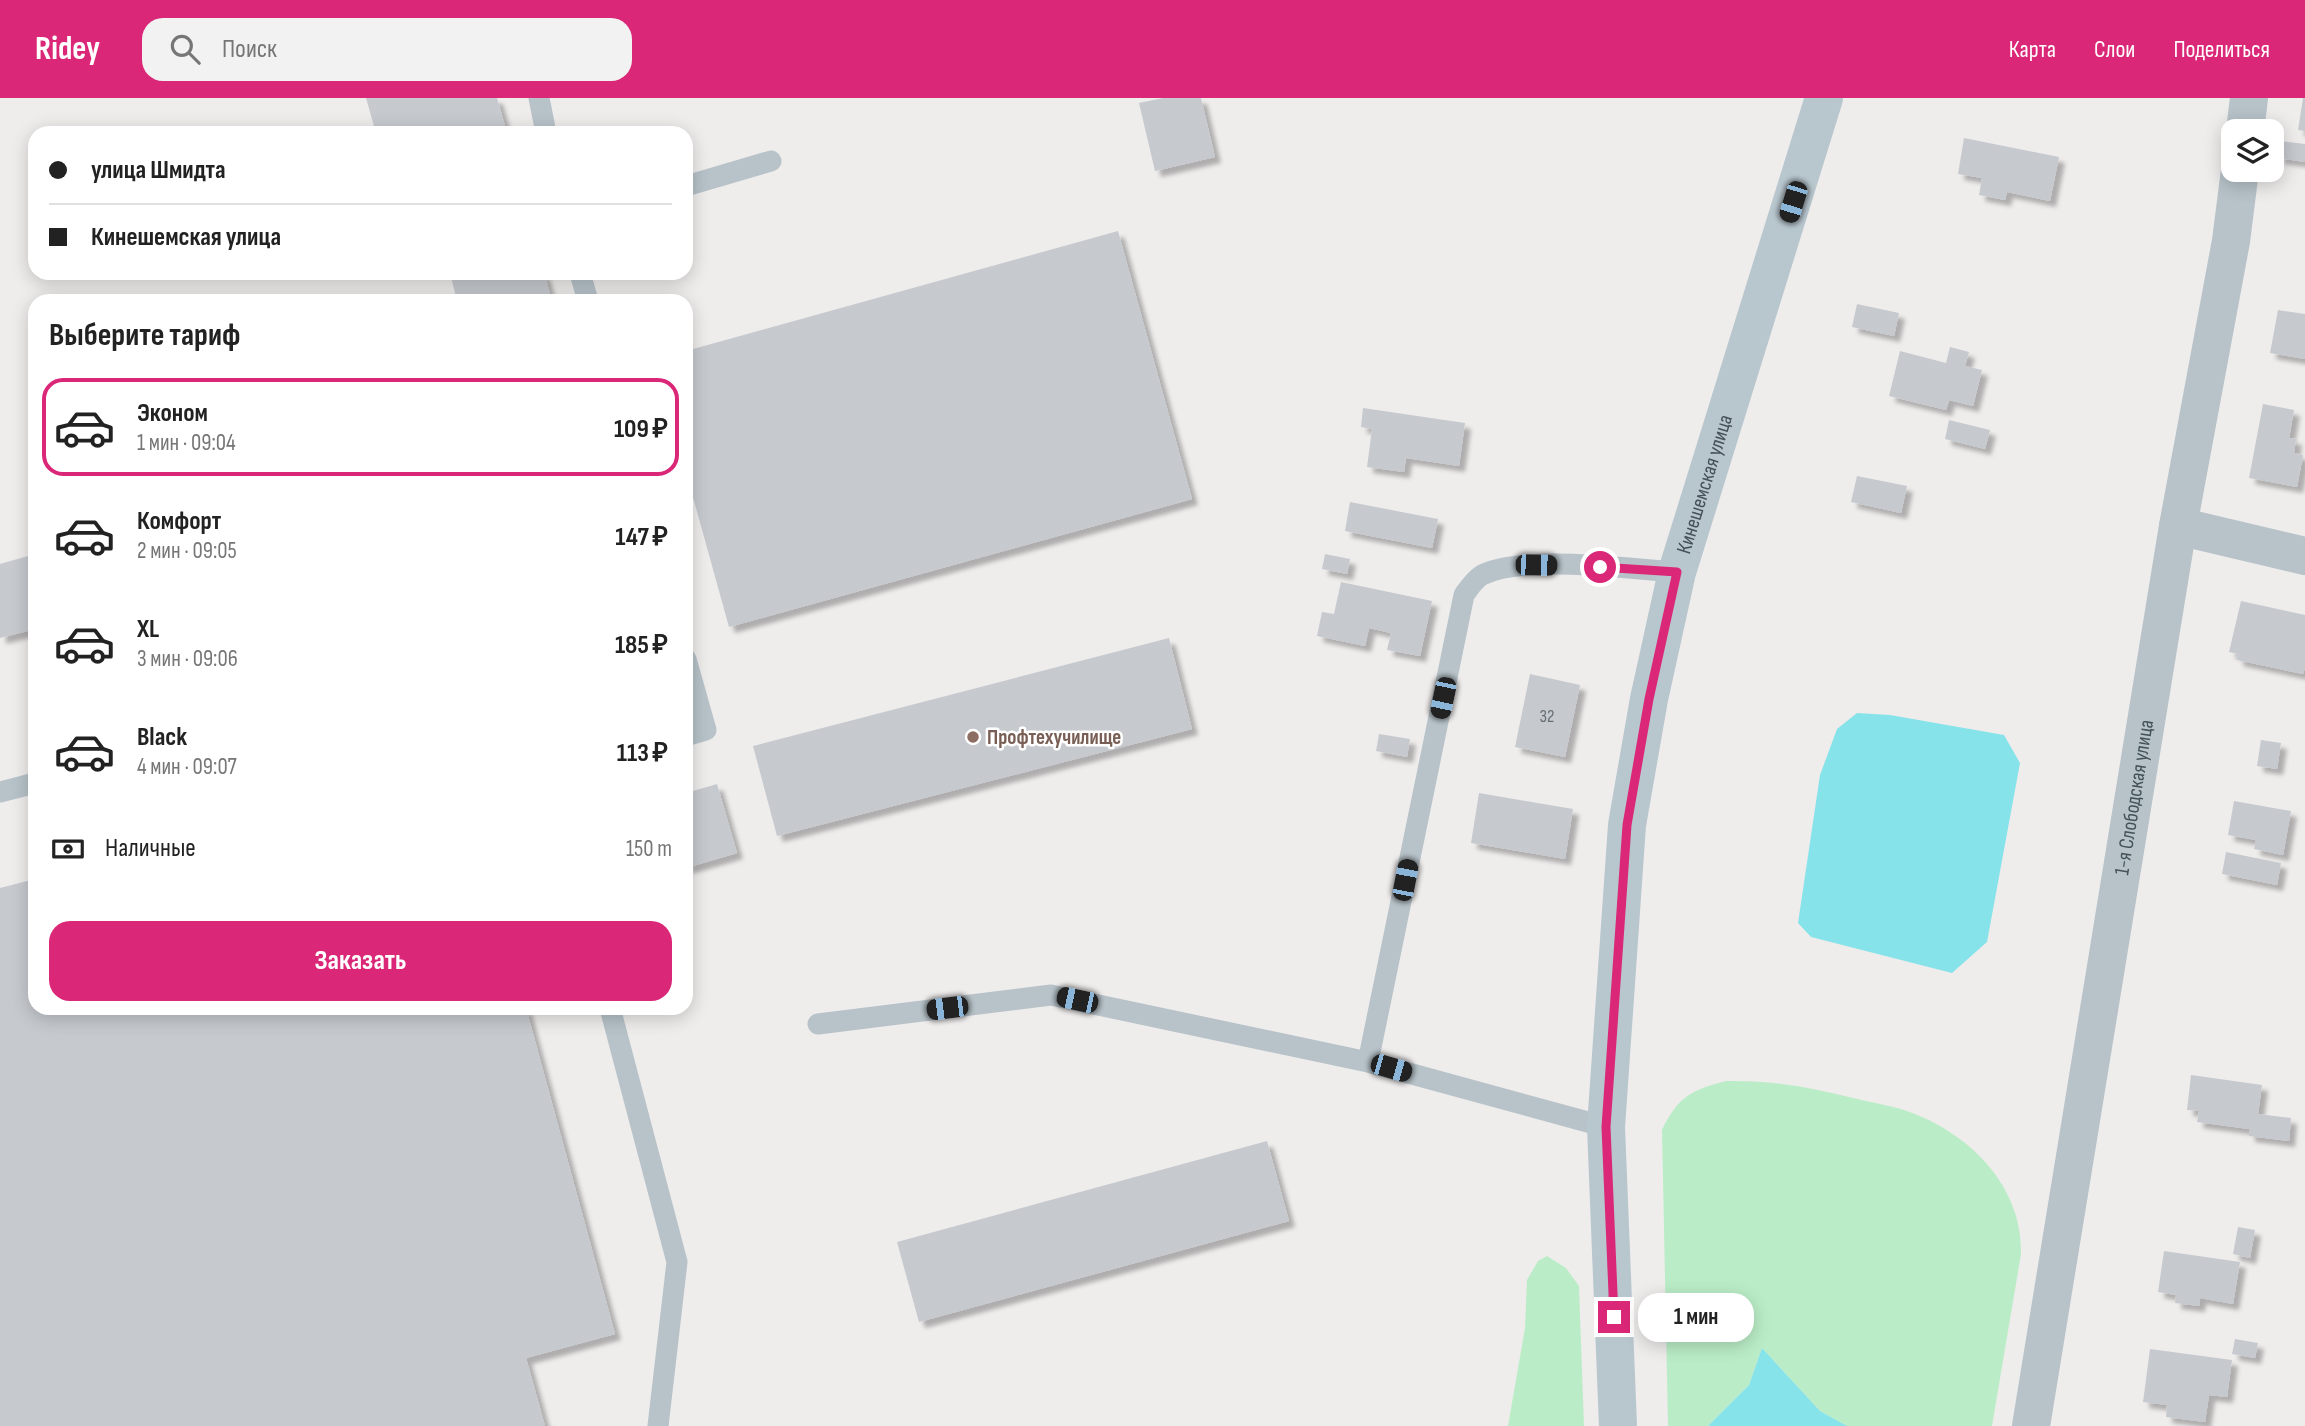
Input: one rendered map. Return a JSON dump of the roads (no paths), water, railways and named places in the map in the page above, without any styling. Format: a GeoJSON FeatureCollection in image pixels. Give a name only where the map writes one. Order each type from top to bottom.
{"type":"FeatureCollection","features":[{"type":"Feature","properties":{"kind":"street","name":"Кинешемская улица"},"geometry":{"type":"LineString","coordinates":[[1618,1426],[1606,1127],[1627,825],[1649,699],[1677,572],[1824,98]]}},
{"type":"Feature","properties":{"kind":"street"},"geometry":{"type":"LineString","coordinates":[[2246,119],[2249,98]]}},
{"type":"Feature","properties":{"kind":"street","name":"1-я Слободская улица"},"geometry":{"type":"LineString","coordinates":[[2031,1426],[2178,526],[2231,241],[2238,182]]}},
{"type":"Feature","properties":{"kind":"street"},"geometry":{"type":"LineString","coordinates":[[2178,526],[2305,556]]}},
{"type":"Feature","properties":{"kind":"lane"},"geometry":{"type":"LineString","coordinates":[[538,98],[544,126]]}},
{"type":"Feature","properties":{"kind":"lane"},"geometry":{"type":"LineString","coordinates":[[693,184],[771,161]]}},
{"type":"Feature","properties":{"kind":"lane"},"geometry":{"type":"LineString","coordinates":[[1368,1062],[1464,595],[1480,576],[1517,564],[1677,572]]}},
{"type":"Feature","properties":{"kind":"lane"},"geometry":{"type":"LineString","coordinates":[[693,684],[706,730],[693,734]]}},
{"type":"Feature","properties":{"kind":"lane"},"geometry":{"type":"LineString","coordinates":[[0,792],[28,785]]}},
{"type":"Feature","properties":{"kind":"lane"},"geometry":{"type":"LineString","coordinates":[[818,1024],[1051,995],[1368,1062],[1606,1127]]}},
{"type":"Feature","properties":{"kind":"lane"},"geometry":{"type":"LineString","coordinates":[[612,1015],[677,1262],[658,1426]]}},
{"type":"Feature","properties":{"kind":"water"},"geometry":{"type":"Polygon","coordinates":[[[1857,713],[1890,715],[2004,735],[2020,763],[1987,942],[1952,973],[1811,937],[1798,923],[1820,775],[1837,729],[1857,713]]]}},
{"type":"Feature","properties":{"kind":"water"},"geometry":{"type":"Polygon","coordinates":[[[1762,1348],[1820,1411],[1847,1426],[1708,1426],[1749,1385],[1762,1348]]]}},
{"type":"Feature","properties":{"kind":"place","name":"Профтехучилище"},"geometry":{"type":"Point","coordinates":[973,737]}}]}
